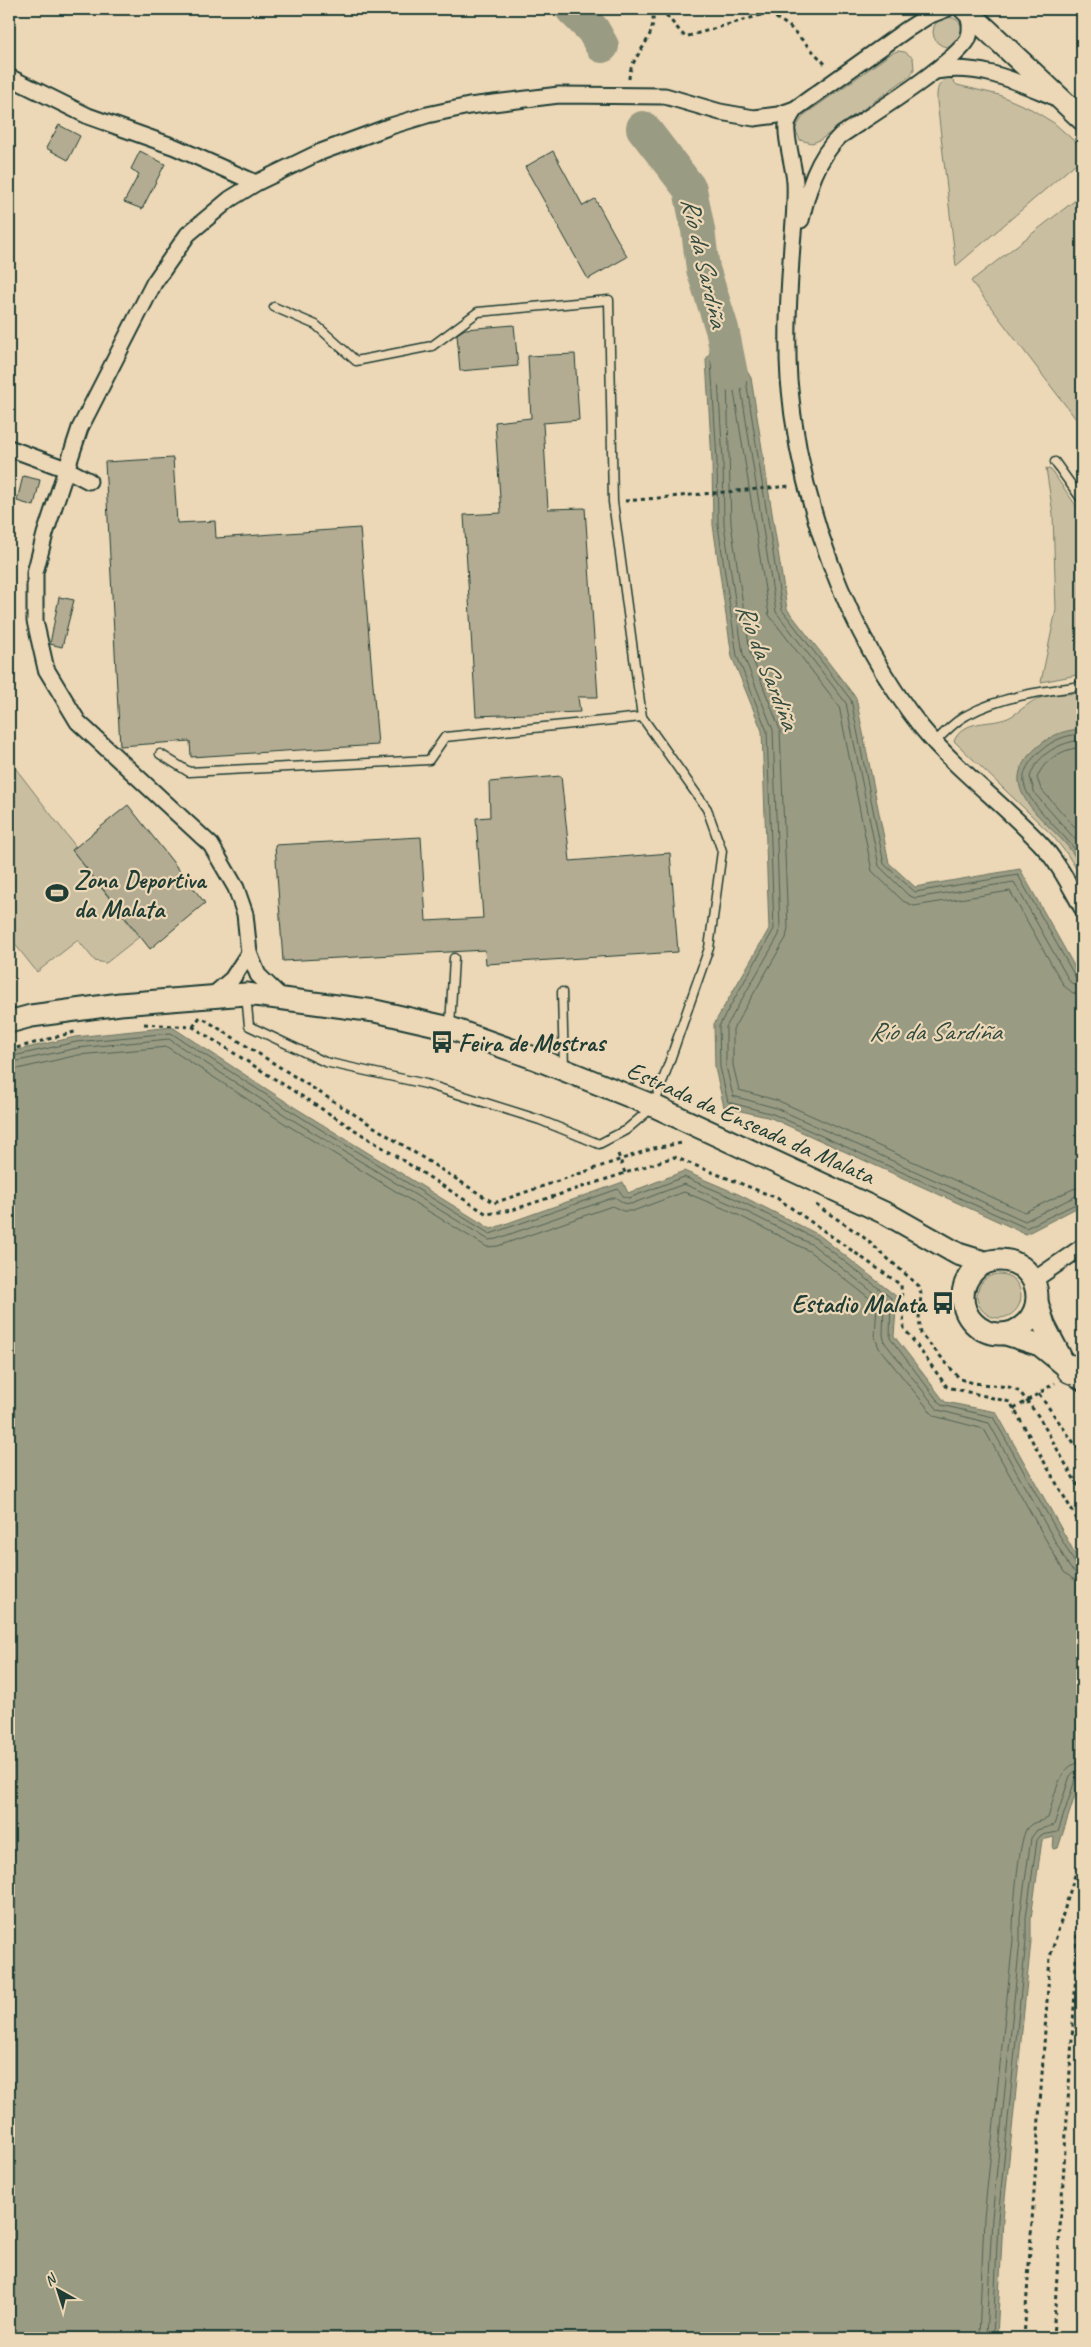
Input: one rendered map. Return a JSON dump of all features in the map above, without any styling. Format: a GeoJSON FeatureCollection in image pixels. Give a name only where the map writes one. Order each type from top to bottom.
{"type":"FeatureCollection","features":[{"type":"Feature","properties":{"kind":"main road"},"geometry":{"type":"LineString","coordinates":[[960,9],[1061,99],[1076,126]]}},
{"type":"Feature","properties":{"kind":"main road","name":"Estrada da Enseada da Malata"},"geometry":{"type":"LineString","coordinates":[[9,1022],[31,1016],[120,1004],[246,994],[375,1011],[450,1028],[654,1106],[889,1216],[936,1244],[958,1254],[984,1262]]}},
{"type":"Feature","properties":{"kind":"main road","name":"Estrada da Enseada da Malata"},"geometry":{"type":"LineString","coordinates":[[936,1244],[950,1264],[962,1296]]}},
{"type":"Feature","properties":{"kind":"main road"},"geometry":{"type":"LineString","coordinates":[[1004,1259],[1016,1263],[1026,1270],[1034,1280],[1037,1302],[1044,1325],[1071,1373],[1040,1345],[1006,1334],[990,1332],[976,1325],[964,1307],[962,1296],[965,1284],[971,1273],[984,1262],[1004,1259]]}},
{"type":"Feature","properties":{"kind":"main road"},"geometry":{"type":"LineString","coordinates":[[1006,1334],[1027,1323],[1037,1302]]}},
{"type":"Feature","properties":{"kind":"street"},"geometry":{"type":"LineString","coordinates":[[906,30],[914,9]]}},
{"type":"Feature","properties":{"kind":"street"},"geometry":{"type":"LineString","coordinates":[[283,999],[258,974],[249,953],[245,914],[236,888],[211,845],[78,722],[46,669],[35,620],[35,573],[44,534],[80,428],[154,283],[170,257],[188,234],[209,216],[256,183],[318,153],[384,128],[427,115],[469,106],[560,95],[628,94],[665,96],[720,112],[754,118],[778,115],[795,109],[928,16],[960,9],[970,22],[968,37],[956,53],[840,136],[830,146],[814,175],[791,256]]}},
{"type":"Feature","properties":{"kind":"street"},"geometry":{"type":"LineString","coordinates":[[933,71],[969,68],[984,71],[1061,99]]}},
{"type":"Feature","properties":{"kind":"street"},"geometry":{"type":"LineString","coordinates":[[9,77],[88,116],[176,147],[256,183]]}},
{"type":"Feature","properties":{"kind":"street"},"geometry":{"type":"LineString","coordinates":[[795,109],[787,127],[795,184],[788,350],[789,379],[798,444],[813,508],[844,594],[860,629],[911,713],[935,742],[1039,841],[1062,872],[1082,908]]}},
{"type":"Feature","properties":{"kind":"street"},"geometry":{"type":"LineString","coordinates":[[9,448],[66,469],[88,481]]}},
{"type":"Feature","properties":{"kind":"street"},"geometry":{"type":"LineString","coordinates":[[212,996],[232,979],[249,953]]}},
{"type":"Feature","properties":{"kind":"street"},"geometry":{"type":"LineString","coordinates":[[1034,1280],[1082,1246]]}},
{"type":"Feature","properties":{"kind":"lane"},"geometry":{"type":"LineString","coordinates":[[246,994],[249,1026],[325,1062],[426,1084],[540,1120],[599,1144],[626,1130],[654,1106],[710,948],[722,851],[707,809],[642,717],[613,502],[609,300],[478,312],[432,346],[356,360],[316,325],[274,307]]}},
{"type":"Feature","properties":{"kind":"lane"},"geometry":{"type":"LineString","coordinates":[[1055,462],[1082,500]]}},
{"type":"Feature","properties":{"kind":"lane"},"geometry":{"type":"LineString","coordinates":[[935,742],[966,715],[999,702],[1040,691],[1082,686]]}},
{"type":"Feature","properties":{"kind":"lane"},"geometry":{"type":"LineString","coordinates":[[160,754],[189,772],[429,760],[445,737],[642,717]]}},
{"type":"Feature","properties":{"kind":"lane"},"geometry":{"type":"LineString","coordinates":[[450,1028],[454,958]]}},
{"type":"Feature","properties":{"kind":"lane"},"geometry":{"type":"LineString","coordinates":[[562,992],[564,1070]]}},
{"type":"Feature","properties":{"kind":"path"},"geometry":{"type":"LineString","coordinates":[[628,94],[629,72],[649,40],[654,15],[652,9]]}},
{"type":"Feature","properties":{"kind":"path"},"geometry":{"type":"LineString","coordinates":[[661,9],[685,36],[768,13]]}},
{"type":"Feature","properties":{"kind":"path"},"geometry":{"type":"LineString","coordinates":[[762,9],[789,26],[806,42],[836,79]]}},
{"type":"Feature","properties":{"kind":"path"},"geometry":{"type":"LineString","coordinates":[[1076,126],[1082,144]]}},
{"type":"Feature","properties":{"kind":"path"},"geometry":{"type":"LineString","coordinates":[[613,502],[772,488]]}},
{"type":"Feature","properties":{"kind":"path"},"geometry":{"type":"LineString","coordinates":[[190,1017],[208,1019],[494,1203],[620,1160],[680,1142],[687,1145]]}},
{"type":"Feature","properties":{"kind":"path"},"geometry":{"type":"LineString","coordinates":[[136,1023],[193,1027],[487,1214],[512,1210],[674,1157],[776,1198],[901,1285],[904,1328],[947,1387],[1010,1402],[1082,1528]]}},
{"type":"Feature","properties":{"kind":"path"},"geometry":{"type":"LineString","coordinates":[[9,1050],[79,1031]]}},
{"type":"Feature","properties":{"kind":"path"},"geometry":{"type":"LineString","coordinates":[[618,1154],[625,1173]]}},
{"type":"Feature","properties":{"kind":"path"},"geometry":{"type":"LineString","coordinates":[[812,1203],[861,1234],[919,1286],[921,1294],[919,1319],[921,1334],[960,1379],[973,1384],[1009,1387],[1020,1392],[1038,1417],[1082,1493]]}},
{"type":"Feature","properties":{"kind":"path"},"geometry":{"type":"LineString","coordinates":[[1014,1409],[1071,1373]]}},
{"type":"Feature","properties":{"kind":"path"},"geometry":{"type":"LineString","coordinates":[[1039,1394],[1082,1454]]}},
{"type":"Feature","properties":{"kind":"path"},"geometry":{"type":"LineString","coordinates":[[1024,2338],[1050,1957],[1082,1852]]}},
{"type":"Feature","properties":{"kind":"path"},"geometry":{"type":"LineString","coordinates":[[1053,2338],[1076,1992],[1077,1930],[1082,1909]]}},
{"type":"Feature","properties":{"kind":"shaded area"},"geometry":{"type":"Polygon","coordinates":[[[948,17],[958,22],[963,32],[958,42],[948,47],[938,42],[933,32],[938,22],[948,17]]]}},
{"type":"Feature","properties":{"kind":"shaded area"},"geometry":{"type":"Polygon","coordinates":[[[898,51],[905,52],[913,58],[914,69],[911,75],[820,140],[812,143],[800,140],[795,129],[804,115],[892,53],[898,51]]]}},
{"type":"Feature","properties":{"kind":"shaded area"},"geometry":{"type":"Polygon","coordinates":[[[949,77],[957,85],[999,95],[1031,109],[1054,123],[1082,148],[1082,158],[956,266],[937,101],[939,87],[949,77]]]}},
{"type":"Feature","properties":{"kind":"shaded area"},"geometry":{"type":"Polygon","coordinates":[[[1082,195],[1082,427],[971,281],[1082,195]]]}},
{"type":"Feature","properties":{"kind":"shaded area"},"geometry":{"type":"Polygon","coordinates":[[[1046,468],[1051,470],[1082,514],[1082,674],[1041,682],[1056,610],[1053,514],[1046,468]]]}},
{"type":"Feature","properties":{"kind":"shaded area"},"geometry":{"type":"Polygon","coordinates":[[[1082,693],[1082,729],[1056,735],[1034,750],[1021,768],[1020,784],[1026,800],[1067,845],[1078,861],[1082,878],[1052,835],[954,741],[964,729],[1008,718],[1040,698],[1082,693]]]}},
{"type":"Feature","properties":{"kind":"shaded area","name":"Zona Deportiva da Malata"},"geometry":{"type":"Polygon","coordinates":[[[13,765],[76,847],[72,850],[139,937],[106,963],[95,961],[78,940],[37,972],[14,943],[9,947],[9,768],[13,765]]]}},
{"type":"Feature","properties":{"kind":"shaded area"},"geometry":{"type":"Polygon","coordinates":[[[995,1274],[1003,1274],[1015,1280],[1021,1296],[1015,1312],[1003,1318],[995,1318],[983,1312],[977,1300],[977,1292],[983,1280],[995,1274]]]}},
{"type":"Feature","properties":{"kind":"water","name":"Río da Sardiña"},"geometry":{"type":"Polygon","coordinates":[[[722,329],[751,378],[787,609],[856,698],[889,863],[915,887],[1020,869],[1082,980],[1082,1205],[1026,1234],[771,1118],[724,1107],[715,1068],[714,1024],[769,929],[762,731],[732,657],[713,525],[712,461],[706,360],[722,329]]]}},
{"type":"Feature","properties":{"kind":"water"},"geometry":{"type":"Polygon","coordinates":[[[1082,729],[1082,868],[1068,846],[1033,810],[1026,800],[1020,789],[1019,777],[1023,765],[1032,752],[1043,742],[1067,731],[1082,729]]]}},
{"type":"Feature","properties":{"kind":"water"},"geometry":{"type":"Polygon","coordinates":[[[172,1027],[294,1107],[491,1229],[623,1182],[628,1193],[684,1171],[738,1194],[819,1235],[897,1297],[894,1336],[945,1402],[996,1412],[1082,1566],[1082,1774],[1058,1848],[1053,1849],[1054,1837],[1042,1840],[1031,1918],[1031,1941],[1003,2219],[997,2338],[9,2338],[9,1052],[75,1037],[172,1027]]]}},
{"type":"Feature","properties":{"kind":"building"},"geometry":{"type":"Polygon","coordinates":[[[59,125],[80,136],[68,160],[46,148],[59,125]]]}},
{"type":"Feature","properties":{"kind":"building"},"geometry":{"type":"Polygon","coordinates":[[[140,151],[165,164],[142,209],[124,202],[139,174],[131,169],[140,151]]]}},
{"type":"Feature","properties":{"kind":"building"},"geometry":{"type":"Polygon","coordinates":[[[553,151],[583,206],[595,199],[627,257],[588,279],[525,167],[553,151]]]}},
{"type":"Feature","properties":{"kind":"building"},"geometry":{"type":"Polygon","coordinates":[[[514,325],[518,366],[460,371],[457,334],[465,329],[514,325]]]}},
{"type":"Feature","properties":{"kind":"building"},"geometry":{"type":"Polygon","coordinates":[[[575,354],[579,420],[543,423],[548,509],[585,508],[598,697],[578,697],[580,712],[476,716],[464,515],[501,513],[495,422],[531,418],[528,356],[575,354]]]}},
{"type":"Feature","properties":{"kind":"building"},"geometry":{"type":"Polygon","coordinates":[[[173,458],[177,523],[215,521],[216,538],[360,528],[378,745],[191,757],[190,741],[120,746],[105,462],[173,458]]]}},
{"type":"Feature","properties":{"kind":"building"},"geometry":{"type":"Polygon","coordinates":[[[23,476],[40,480],[34,506],[17,501],[23,476]]]}},
{"type":"Feature","properties":{"kind":"building"},"geometry":{"type":"Polygon","coordinates":[[[59,597],[74,600],[62,647],[50,644],[59,597]]]}},
{"type":"Feature","properties":{"kind":"building"},"geometry":{"type":"Polygon","coordinates":[[[561,776],[570,861],[670,853],[678,952],[486,964],[485,950],[283,961],[275,845],[421,837],[426,921],[483,918],[476,818],[490,817],[489,782],[561,776]]]}},
{"type":"Feature","properties":{"kind":"building","name":"Zona Deportiva da Malata"},"geometry":{"type":"Polygon","coordinates":[[[128,805],[205,903],[150,949],[72,850],[128,805]]]}},
{"type":"Feature","properties":{"kind":"waterway","name":"Río da Sardiña"},"geometry":{"type":"LineString","coordinates":[[572,9],[593,30],[602,46]]}},
{"type":"Feature","properties":{"kind":"waterway","name":"Río da Sardiña"},"geometry":{"type":"LineString","coordinates":[[643,128],[690,189],[703,269],[722,329],[731,374]]}},
{"type":"Feature","properties":{"kind":"place","name":"Zona Deportiva da Malata"},"geometry":{"type":"Point","coordinates":[57,893]}},
{"type":"Feature","properties":{"kind":"place","name":"Feira de Mostras"},"geometry":{"type":"Point","coordinates":[442,1042]}},
{"type":"Feature","properties":{"kind":"place","name":"Estadio Malata"},"geometry":{"type":"Point","coordinates":[943,1303]}}]}
